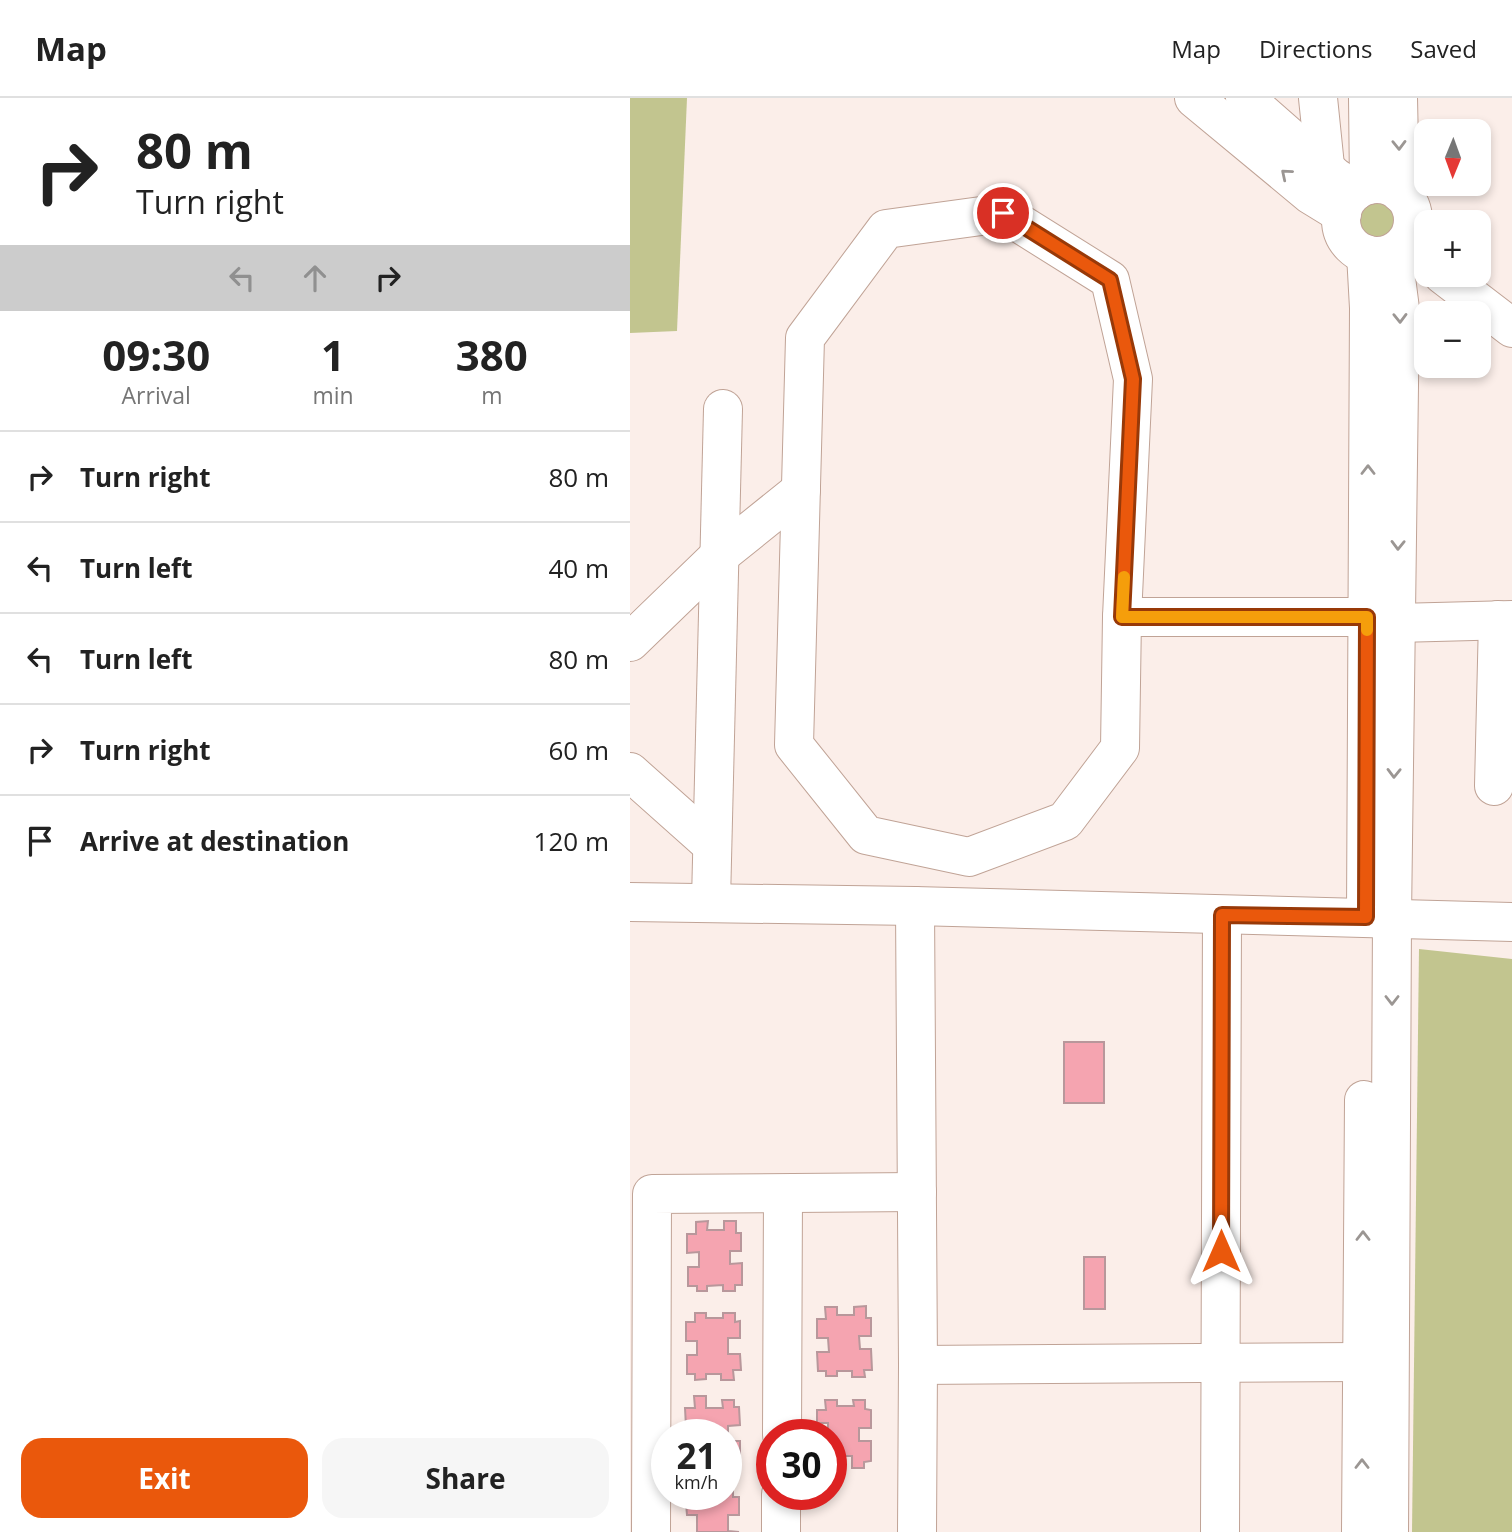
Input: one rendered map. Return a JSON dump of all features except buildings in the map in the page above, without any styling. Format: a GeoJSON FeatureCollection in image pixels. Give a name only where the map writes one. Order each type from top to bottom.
{"type":"FeatureCollection","features":[{"type":"Feature","properties":{"kind":"street"},"geometry":{"type":"LineString","coordinates":[[1194,98],[1311,195],[1407,199],[1413,212],[1413,226],[1369,308],[1382,620],[1379,917],[1389,1532]]}},
{"type":"Feature","properties":{"kind":"street"},"geometry":{"type":"LineString","coordinates":[[1245,98],[1335,177],[1367,196]]}},
{"type":"Feature","properties":{"kind":"street"},"geometry":{"type":"LineString","coordinates":[[1318,98],[1325,166]]}},
{"type":"Feature","properties":{"kind":"street"},"geometry":{"type":"LineString","coordinates":[[1367,196],[1368,98]]}},
{"type":"Feature","properties":{"kind":"street"},"geometry":{"type":"LineString","coordinates":[[1398,98],[1367,196],[1342,228],[1348,241],[1358,251],[1400,251]]}},
{"type":"Feature","properties":{"kind":"street"},"geometry":{"type":"LineString","coordinates":[[1003,213],[1110,280],[1133,379],[1122,617],[1120,748],[1065,821],[969,858],[866,835],[794,746],[801,490],[804,338],[886,229],[1003,213]]}},
{"type":"Feature","properties":{"kind":"street"},"geometry":{"type":"LineString","coordinates":[[1459,287],[1512,328]]}},
{"type":"Feature","properties":{"kind":"street"},"geometry":{"type":"LineString","coordinates":[[711,901],[723,409]]}},
{"type":"Feature","properties":{"kind":"street"},"geometry":{"type":"LineString","coordinates":[[630,642],[719,556],[801,490]]}},
{"type":"Feature","properties":{"kind":"street"},"geometry":{"type":"LineString","coordinates":[[1122,617],[1505,620],[1494,786]]}},
{"type":"Feature","properties":{"kind":"street"},"geometry":{"type":"LineString","coordinates":[[630,772],[712,845]]}},
{"type":"Feature","properties":{"kind":"street"},"geometry":{"type":"LineString","coordinates":[[630,902],[711,901],[1512,922]]}},
{"type":"Feature","properties":{"kind":"street"},"geometry":{"type":"LineString","coordinates":[[915,906],[919,1365],[917,1532]]}},
{"type":"Feature","properties":{"kind":"street"},"geometry":{"type":"LineString","coordinates":[[1220,1532],[1222,915]]}},
{"type":"Feature","properties":{"kind":"street"},"geometry":{"type":"LineString","coordinates":[[1361,1532],[1362,1362],[1379,917]]}},
{"type":"Feature","properties":{"kind":"street"},"geometry":{"type":"LineString","coordinates":[[651,1532],[652,1194],[917,1192]]}},
{"type":"Feature","properties":{"kind":"street"},"geometry":{"type":"LineString","coordinates":[[782,1419],[783,1194]]}},
{"type":"Feature","properties":{"kind":"street"},"geometry":{"type":"LineString","coordinates":[[919,1365],[1362,1362]]}},
{"type":"Feature","properties":{"kind":"street"},"geometry":{"type":"LineString","coordinates":[[781,1510],[781,1532]]}},
{"type":"Feature","properties":{"kind":"green space"},"geometry":{"type":"Polygon","coordinates":[[[630,98],[687,98],[677,331],[630,333],[630,98]]]}},
{"type":"Feature","properties":{"kind":"green space"},"geometry":{"type":"Polygon","coordinates":[[[1377,199],[1391,205],[1397,219],[1391,233],[1377,239],[1363,233],[1357,219],[1363,205],[1377,199]]]}},
{"type":"Feature","properties":{"kind":"green space"},"geometry":{"type":"Polygon","coordinates":[[[1419,949],[1512,959],[1512,1532],[1412,1532],[1419,949]]]}},
{"type":"Feature","properties":{"kind":"slow traffic"},"geometry":{"type":"LineString","coordinates":[[1124,577],[1122,617],[1367,617],[1367,630]]}},
{"type":"Feature","properties":{"kind":"route"},"geometry":{"type":"LineString","coordinates":[[1003,213],[1110,280],[1133,379],[1122,617],[1367,617],[1366,917],[1222,915],[1221,1251]]}}]}
